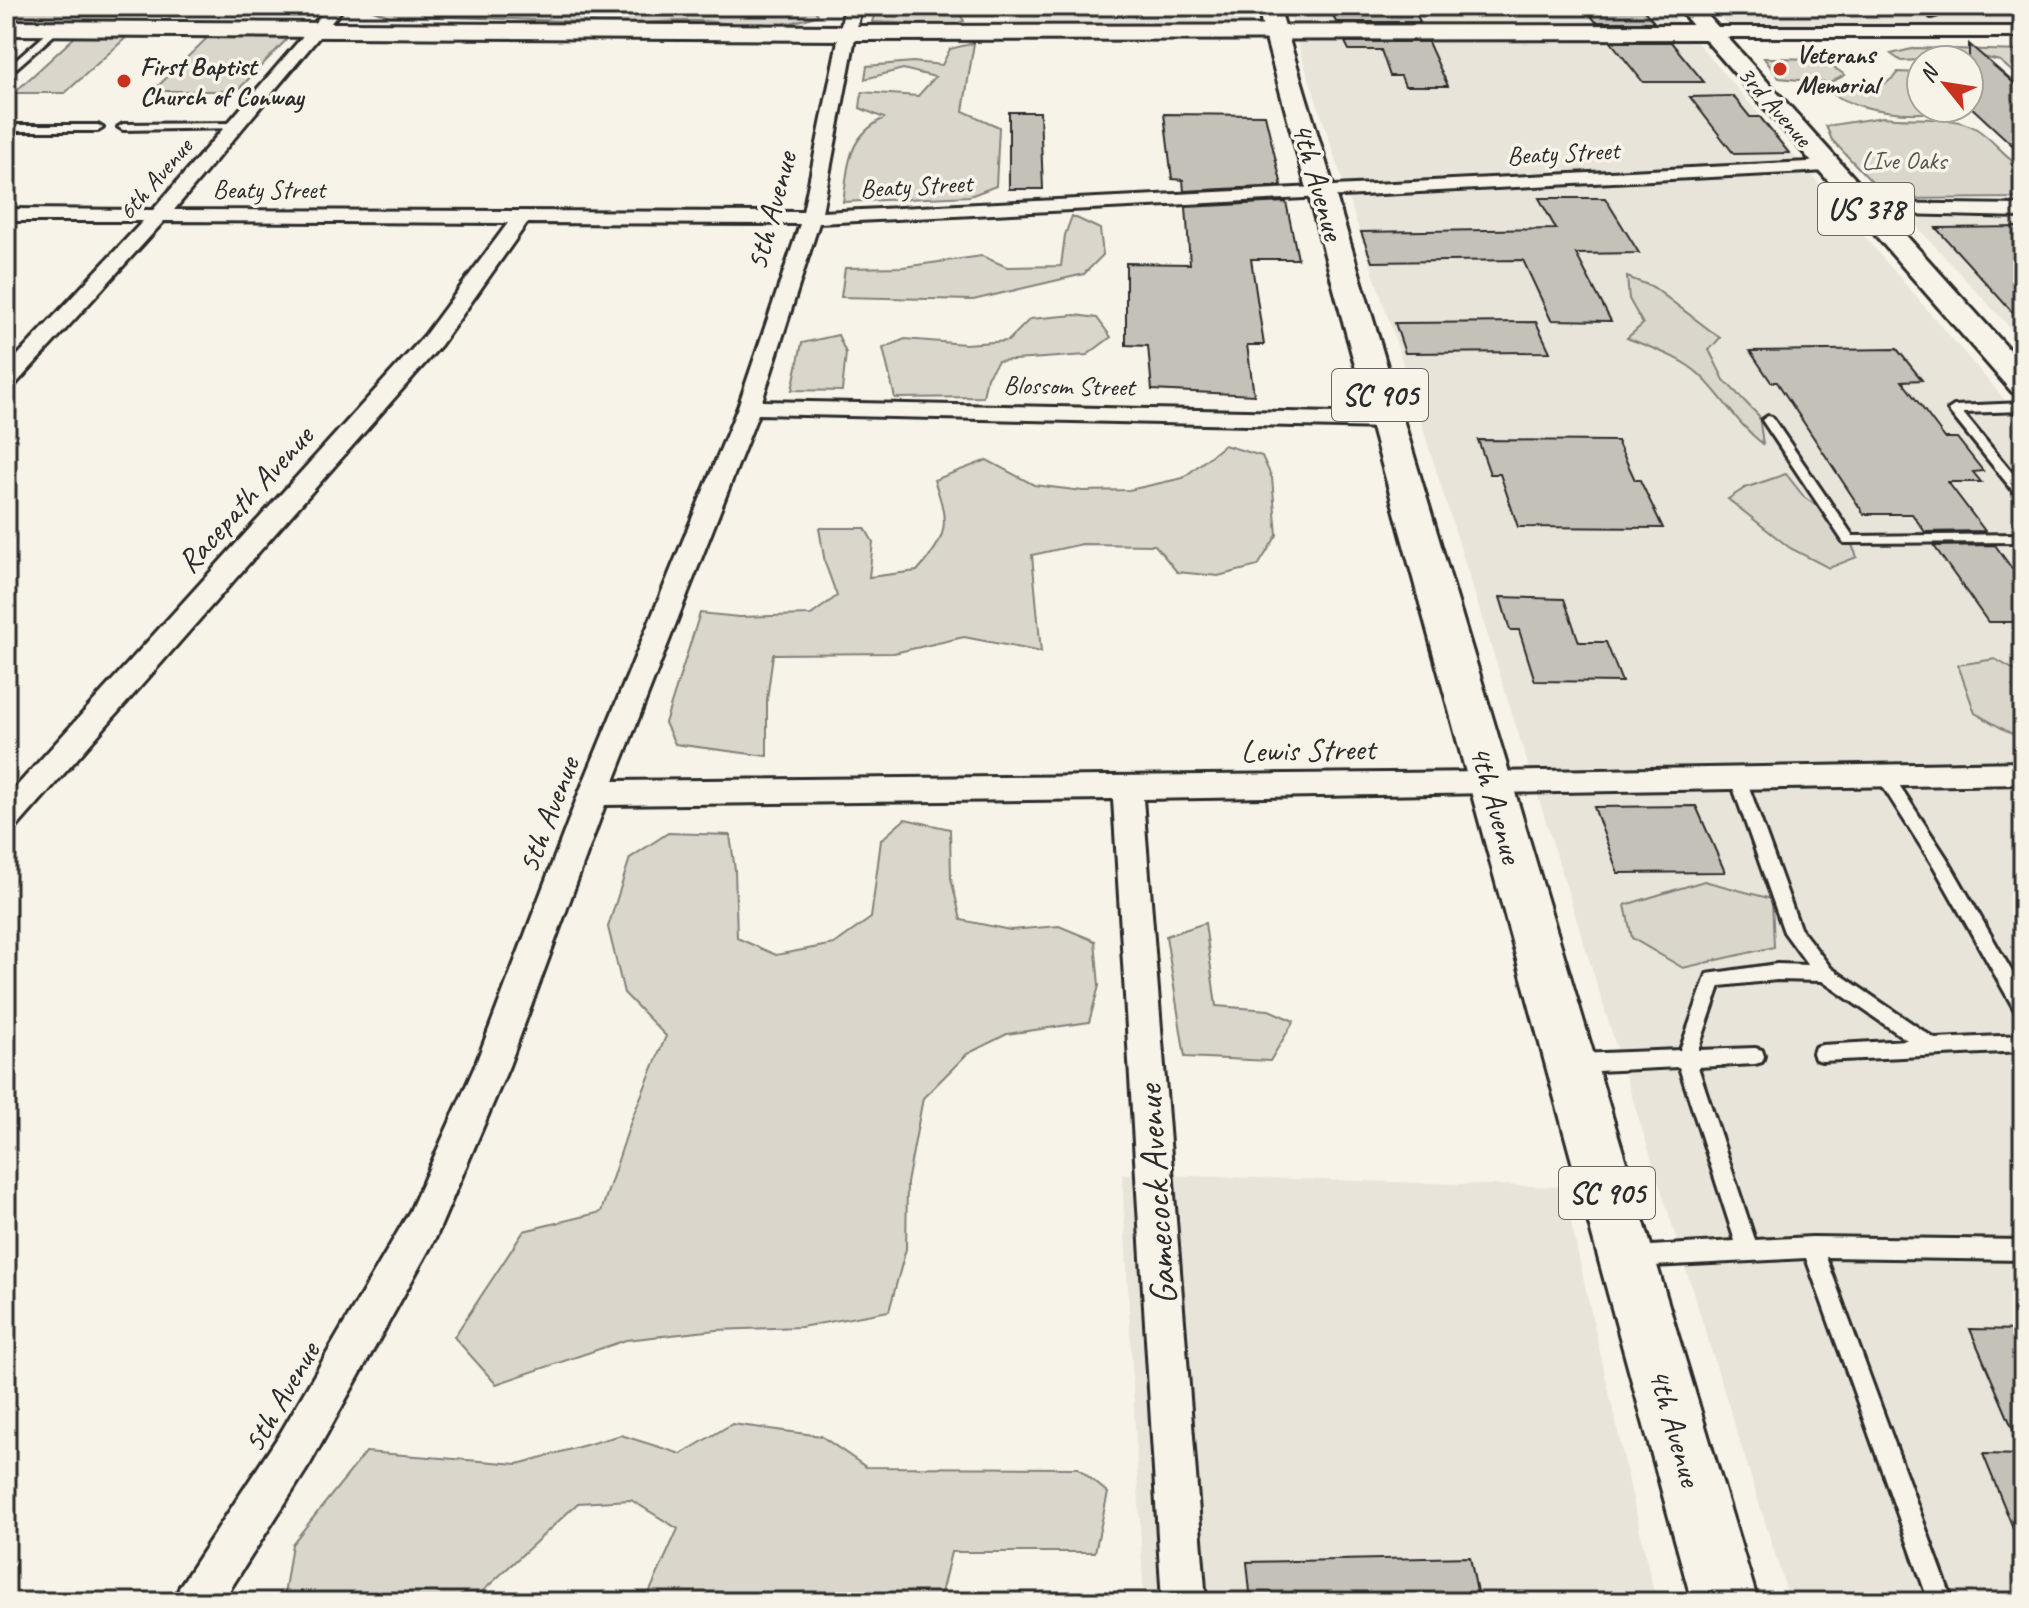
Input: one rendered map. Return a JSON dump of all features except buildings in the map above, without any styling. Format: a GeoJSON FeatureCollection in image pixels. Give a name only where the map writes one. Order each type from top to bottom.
{"type":"FeatureCollection","features":[{"type":"Feature","properties":{"kind":"main road","name":"3rd Avenue"},"geometry":{"type":"LineString","coordinates":[[1687,6],[2023,385]]}},
{"type":"Feature","properties":{"kind":"main road"},"geometry":{"type":"LineString","coordinates":[[6,28],[318,29],[850,20],[1272,19],[1709,32]]}},
{"type":"Feature","properties":{"kind":"main road","name":"4th Avenue"},"geometry":{"type":"LineString","coordinates":[[1272,19],[1725,1602]]}},
{"type":"Feature","properties":{"kind":"street","name":"6th Avenue"},"geometry":{"type":"LineString","coordinates":[[6,381],[160,214],[337,6]]}},
{"type":"Feature","properties":{"kind":"street","name":"5th Avenue"},"geometry":{"type":"LineString","coordinates":[[196,1602],[295,1449],[423,1224],[492,1066],[594,793],[749,407],[811,218],[850,20]]}},
{"type":"Feature","properties":{"kind":"street"},"geometry":{"type":"LineString","coordinates":[[1709,32],[2023,32]]}},
{"type":"Feature","properties":{"kind":"street","name":"Beaty Street"},"geometry":{"type":"LineString","coordinates":[[6,215],[811,218],[1827,166]]}},
{"type":"Feature","properties":{"kind":"street"},"geometry":{"type":"LineString","coordinates":[[1866,209],[2023,211]]}},
{"type":"Feature","properties":{"kind":"street","name":"Racepath Avenue"},"geometry":{"type":"LineString","coordinates":[[6,818],[433,340],[522,216]]}},
{"type":"Feature","properties":{"kind":"street","name":"Blossom Street"},"geometry":{"type":"LineString","coordinates":[[749,407],[1387,421]]}},
{"type":"Feature","properties":{"kind":"street","name":"Lewis Street"},"geometry":{"type":"LineString","coordinates":[[594,793],[1490,784],[1884,775],[2021,776]]}},
{"type":"Feature","properties":{"kind":"street","name":"Gamecock Avenue"},"geometry":{"type":"LineString","coordinates":[[1127,787],[1184,1602]]}},
{"type":"Feature","properties":{"kind":"lane"},"geometry":{"type":"LineString","coordinates":[[1924,6],[1934,15]]}},
{"type":"Feature","properties":{"kind":"lane"},"geometry":{"type":"LineString","coordinates":[[6,74],[58,28]]}},
{"type":"Feature","properties":{"kind":"lane"},"geometry":{"type":"LineString","coordinates":[[123,127],[235,126]]}},
{"type":"Feature","properties":{"kind":"lane"},"geometry":{"type":"LineString","coordinates":[[6,128],[98,128]]}},
{"type":"Feature","properties":{"kind":"lane"},"geometry":{"type":"LineString","coordinates":[[2023,407],[1954,410],[2023,494]]}},
{"type":"Feature","properties":{"kind":"lane"},"geometry":{"type":"LineString","coordinates":[[1768,420],[1849,540],[2023,538]]}},
{"type":"Feature","properties":{"kind":"lane"},"geometry":{"type":"LineString","coordinates":[[1884,775],[2014,976],[2023,1008]]}},
{"type":"Feature","properties":{"kind":"lane"},"geometry":{"type":"LineString","coordinates":[[1738,779],[1793,932],[1825,973],[1932,1047]]}},
{"type":"Feature","properties":{"kind":"lane"},"geometry":{"type":"LineString","coordinates":[[1748,1251],[1686,1059],[1713,979],[1777,972],[1825,973]]}},
{"type":"Feature","properties":{"kind":"lane"},"geometry":{"type":"LineString","coordinates":[[1822,1053],[2023,1043]]}},
{"type":"Feature","properties":{"kind":"lane"},"geometry":{"type":"LineString","coordinates":[[1570,1063],[1755,1056]]}},
{"type":"Feature","properties":{"kind":"lane"},"geometry":{"type":"LineString","coordinates":[[1812,1247],[1941,1602]]}},
{"type":"Feature","properties":{"kind":"lane"},"geometry":{"type":"LineString","coordinates":[[1626,1257],[1812,1247],[2023,1250]]}},
{"type":"Feature","properties":{"kind":"shaded area"},"geometry":{"type":"Polygon","coordinates":[[[1010,6],[1247,6],[1252,25],[1010,25],[1010,6]]]}},
{"type":"Feature","properties":{"kind":"shaded area"},"geometry":{"type":"Polygon","coordinates":[[[1287,6],[1665,6],[1681,25],[1293,25],[1287,6]]]}},
{"type":"Feature","properties":{"kind":"shaded area"},"geometry":{"type":"Polygon","coordinates":[[[1710,6],[2023,6],[2023,26],[1728,26],[1710,6]]]}},
{"type":"Feature","properties":{"kind":"shaded area"},"geometry":{"type":"Polygon","coordinates":[[[1296,39],[1697,42],[2023,421],[2023,1602],[1790,1602],[1395,339],[1296,39]]]}},
{"type":"Feature","properties":{"kind":"shaded area"},"geometry":{"type":"Polygon","coordinates":[[[1909,218],[2023,220],[2023,342],[1909,218]]]}},
{"type":"Feature","properties":{"kind":"shaded area"},"geometry":{"type":"Polygon","coordinates":[[[1122,1174],[1563,1187],[1656,1602],[1144,1602],[1122,1174]]]}},
{"type":"Feature","properties":{"kind":"green space"},"geometry":{"type":"Polygon","coordinates":[[[6,6],[43,10],[61,6],[122,8],[115,20],[6,21],[6,6]]]}},
{"type":"Feature","properties":{"kind":"green space"},"geometry":{"type":"Polygon","coordinates":[[[377,6],[677,6],[679,11],[751,12],[812,6],[818,15],[771,25],[697,21],[610,23],[389,16],[373,10],[377,6]]]}},
{"type":"Feature","properties":{"kind":"green space"},"geometry":{"type":"Polygon","coordinates":[[[877,6],[958,11],[964,21],[952,25],[872,22],[877,6]]]}},
{"type":"Feature","properties":{"kind":"green space"},"geometry":{"type":"Polygon","coordinates":[[[78,34],[129,35],[65,93],[14,93],[78,34]]]}},
{"type":"Feature","properties":{"kind":"green space"},"geometry":{"type":"Polygon","coordinates":[[[210,35],[290,36],[237,91],[153,91],[210,35]]]}},
{"type":"Feature","properties":{"kind":"green space"},"geometry":{"type":"Polygon","coordinates":[[[974,43],[963,111],[999,127],[996,186],[970,196],[843,202],[856,143],[884,118],[860,108],[862,92],[918,96],[935,77],[903,69],[865,79],[867,66],[913,62],[942,65],[950,49],[974,43]]]}},
{"type":"Feature","properties":{"kind":"green space"},"geometry":{"type":"Polygon","coordinates":[[[1985,50],[2023,51],[2023,81],[2000,61],[1985,57],[1985,50]]]}},
{"type":"Feature","properties":{"kind":"green space"},"geometry":{"type":"Polygon","coordinates":[[[1905,51],[1905,61],[1901,61],[1891,54],[1905,51]]]}},
{"type":"Feature","properties":{"kind":"green space","name":"LIve Oaks"},"geometry":{"type":"Polygon","coordinates":[[[1764,58],[1817,61],[1845,75],[1830,83],[1779,78],[1764,58]]]}},
{"type":"Feature","properties":{"kind":"green space"},"geometry":{"type":"Polygon","coordinates":[[[1898,72],[1905,72],[1905,113],[1868,108],[1828,90],[1876,87],[1892,79],[1898,72]]]}},
{"type":"Feature","properties":{"kind":"green space","name":"LIve Oaks"},"geometry":{"type":"Polygon","coordinates":[[[1883,117],[1905,118],[1905,124],[1965,124],[1988,137],[2023,167],[2023,198],[1888,199],[1832,140],[1826,126],[1883,117]]]}},
{"type":"Feature","properties":{"kind":"green space"},"geometry":{"type":"Polygon","coordinates":[[[1072,216],[1100,229],[1103,255],[1084,274],[973,300],[841,297],[845,268],[903,267],[982,256],[1007,267],[1061,266],[1065,235],[1072,216]]]}},
{"type":"Feature","properties":{"kind":"green space"},"geometry":{"type":"Polygon","coordinates":[[[1627,277],[1653,287],[1720,338],[1709,350],[1724,380],[1759,416],[1763,444],[1692,369],[1627,338],[1643,324],[1629,299],[1627,277]]]}},
{"type":"Feature","properties":{"kind":"green space"},"geometry":{"type":"Polygon","coordinates":[[[1075,315],[1097,318],[1111,337],[1087,355],[998,361],[987,377],[983,397],[895,398],[883,348],[905,339],[965,344],[1008,341],[1030,319],[1075,315]]]}},
{"type":"Feature","properties":{"kind":"green space"},"geometry":{"type":"Polygon","coordinates":[[[838,335],[846,353],[842,391],[792,390],[802,343],[838,335]]]}},
{"type":"Feature","properties":{"kind":"green space"},"geometry":{"type":"Polygon","coordinates":[[[1224,445],[1262,456],[1272,478],[1277,535],[1258,566],[1218,576],[1177,572],[1155,545],[1082,544],[1032,555],[1041,652],[964,637],[894,653],[773,654],[767,700],[767,756],[675,744],[665,723],[700,613],[739,617],[811,615],[837,596],[825,563],[819,528],[865,528],[873,542],[869,577],[917,571],[935,548],[943,529],[942,508],[934,480],[987,460],[1034,485],[1083,491],[1129,490],[1183,478],[1224,445]]]}},
{"type":"Feature","properties":{"kind":"green space"},"geometry":{"type":"Polygon","coordinates":[[[1786,474],[1805,498],[1843,523],[1857,557],[1829,568],[1790,548],[1728,499],[1745,488],[1786,474]]]}},
{"type":"Feature","properties":{"kind":"green space"},"geometry":{"type":"Polygon","coordinates":[[[1995,659],[2023,675],[2023,740],[1975,713],[1958,665],[1995,659]]]}},
{"type":"Feature","properties":{"kind":"green space"},"geometry":{"type":"Polygon","coordinates":[[[905,819],[950,829],[951,878],[961,920],[1010,930],[1059,926],[1095,941],[1099,986],[1089,1022],[1007,1034],[967,1054],[923,1098],[907,1183],[906,1249],[889,1311],[801,1327],[716,1330],[626,1340],[496,1384],[454,1337],[524,1231],[601,1212],[632,1118],[666,1036],[624,993],[608,927],[630,858],[668,833],[730,835],[735,870],[737,938],[776,955],[834,944],[871,918],[881,840],[905,819]]]}},
{"type":"Feature","properties":{"kind":"green space"},"geometry":{"type":"Polygon","coordinates":[[[1704,881],[1772,899],[1774,947],[1683,968],[1632,938],[1625,905],[1704,881]]]}},
{"type":"Feature","properties":{"kind":"green space"},"geometry":{"type":"Polygon","coordinates":[[[1205,923],[1216,1006],[1269,1010],[1294,1021],[1270,1061],[1185,1057],[1166,936],[1205,923]]]}},
{"type":"Feature","properties":{"kind":"green space"},"geometry":{"type":"Polygon","coordinates":[[[732,1424],[821,1436],[866,1467],[1078,1468],[1108,1493],[1095,1552],[951,1552],[939,1602],[645,1602],[678,1529],[631,1500],[578,1503],[471,1602],[283,1602],[292,1544],[366,1452],[518,1464],[621,1435],[681,1454],[732,1424]]]}},
{"type":"Feature","properties":{"kind":"place","name":"Veterans Memorial"},"geometry":{"type":"Point","coordinates":[1780,69]}},
{"type":"Feature","properties":{"kind":"place","name":"First Baptist Church of Conway"},"geometry":{"type":"Point","coordinates":[124,81]}}]}
